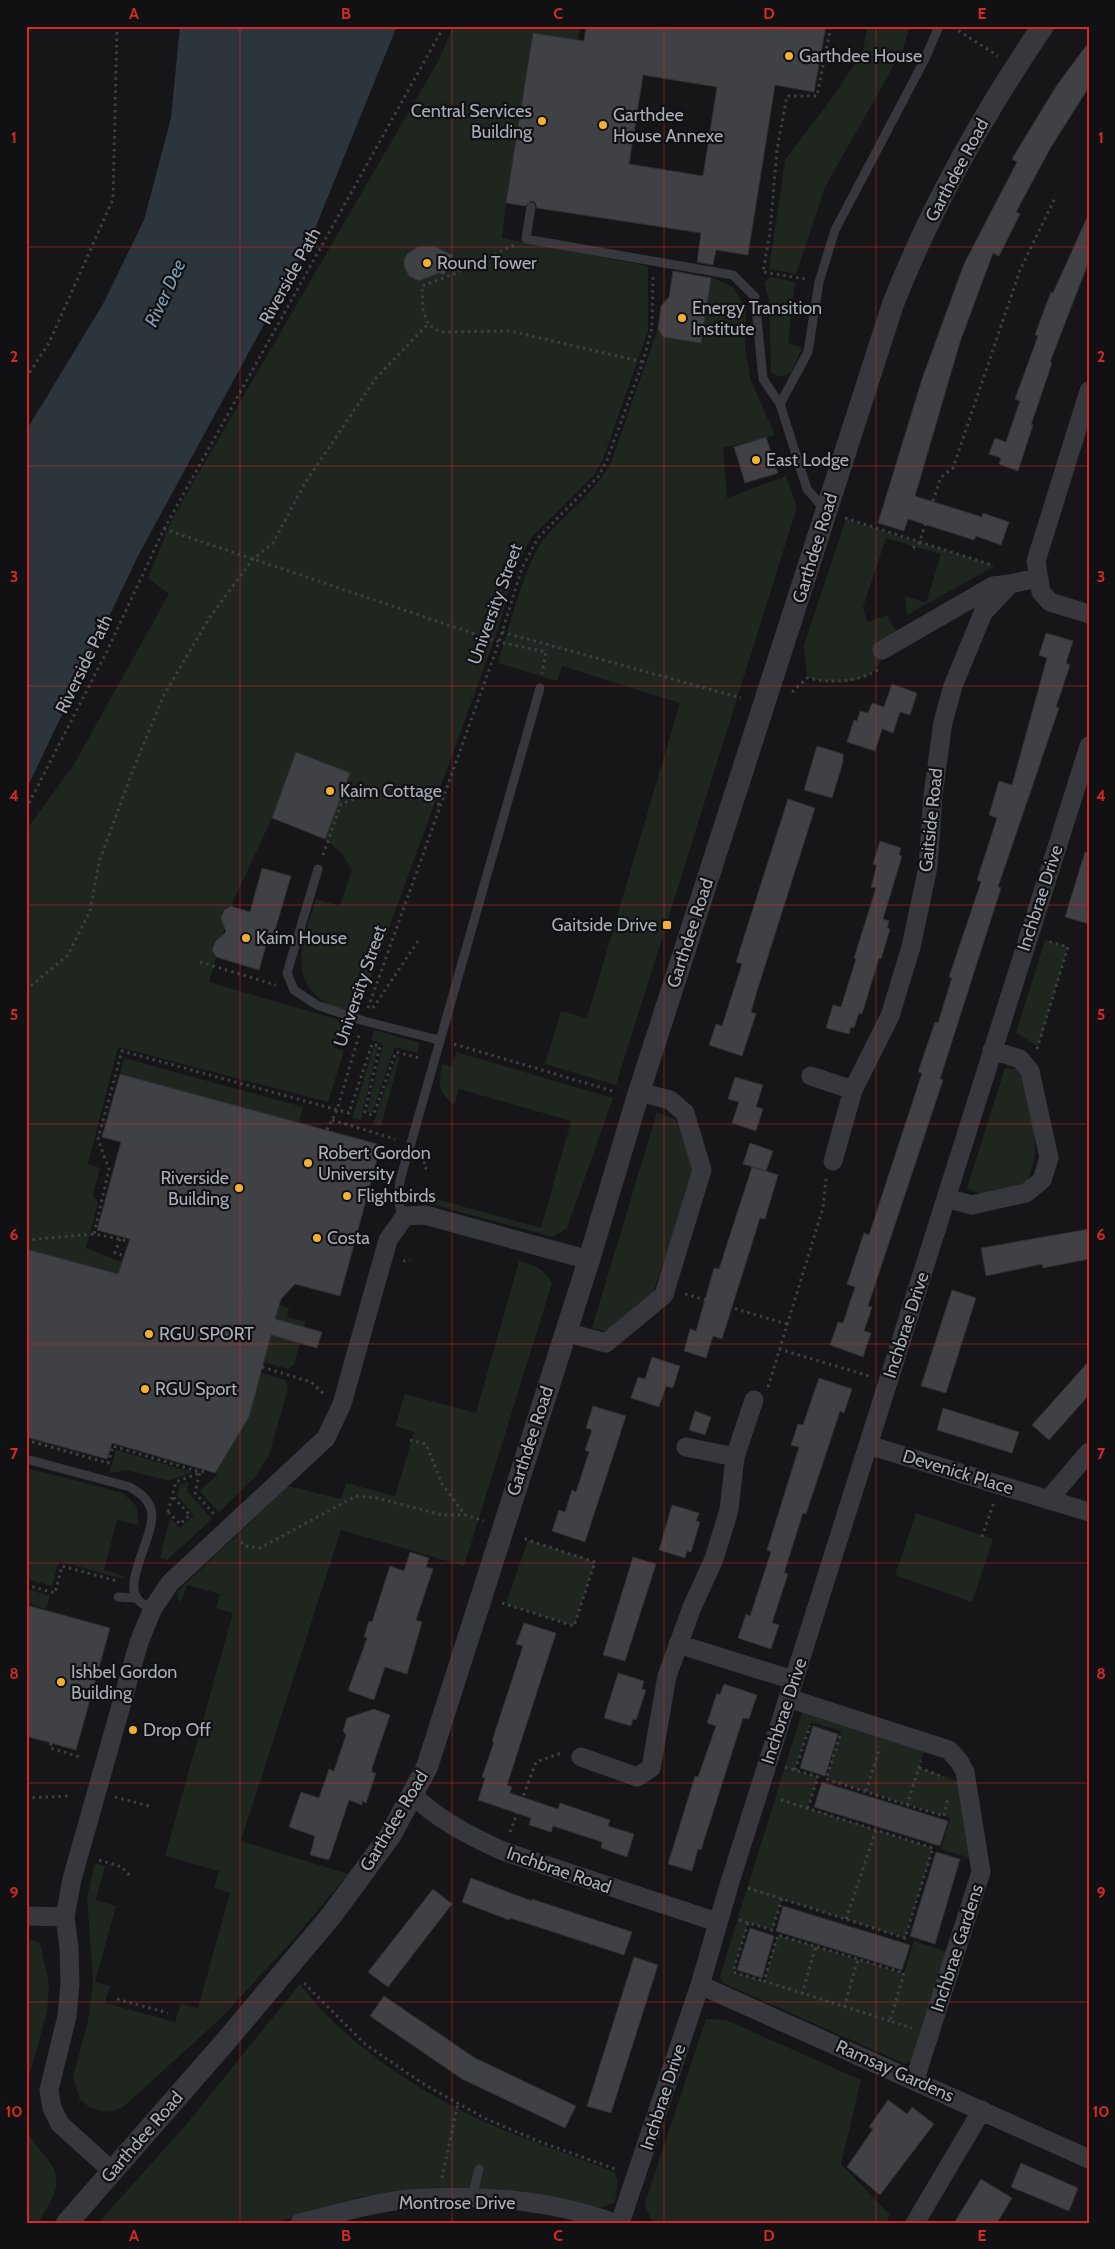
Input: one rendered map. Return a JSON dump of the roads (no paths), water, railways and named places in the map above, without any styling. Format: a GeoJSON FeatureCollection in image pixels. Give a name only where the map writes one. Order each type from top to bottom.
{"type":"FeatureCollection","features":[{"type":"Feature","properties":{"kind":"street","name":"Garthdee Road"},"geometry":{"type":"LineString","coordinates":[[66,2223],[232,2034],[330,1916],[390,1836],[427,1767],[589,1260],[639,1092],[854,420],[893,304],[910,260],[946,184],[1043,26]]}},
{"type":"Feature","properties":{"kind":"street"},"geometry":{"type":"LineString","coordinates":[[1089,391],[1036,561],[1037,578],[1041,592],[1050,602],[1089,614]]}},
{"type":"Feature","properties":{"kind":"street"},"geometry":{"type":"LineString","coordinates":[[882,650],[993,586],[1037,578]]}},
{"type":"Feature","properties":{"kind":"street","name":"Gaitside Road"},"geometry":{"type":"LineString","coordinates":[[833,1161],[853,1090],[890,1016],[911,947],[928,868],[933,796],[943,722],[953,686],[983,613],[1010,584]]}},
{"type":"Feature","properties":{"kind":"street","name":"Inchbrae Drive"},"geometry":{"type":"LineString","coordinates":[[620,2223],[700,1985],[718,1918],[1089,746]]}},
{"type":"Feature","properties":{"kind":"street"},"geometry":{"type":"LineString","coordinates":[[946,1198],[972,1205],[1026,1193],[1042,1180],[1049,1158],[1030,1071],[1020,1060],[992,1050]]}},
{"type":"Feature","properties":{"kind":"street"},"geometry":{"type":"LineString","coordinates":[[810,1076],[853,1090]]}},
{"type":"Feature","properties":{"kind":"street"},"geometry":{"type":"LineString","coordinates":[[565,1332],[606,1343],[664,1295],[702,1170],[685,1113],[670,1100],[639,1092]]}},
{"type":"Feature","properties":{"kind":"street"},"geometry":{"type":"LineString","coordinates":[[112,2171],[60,2124],[50,2099],[49,2090],[67,2016],[70,1984],[70,1948],[65,1917],[72,1879],[139,1642],[153,1608],[177,1575],[326,1438],[342,1404],[388,1240],[405,1216],[425,1215],[589,1260]]}},
{"type":"Feature","properties":{"kind":"street"},"geometry":{"type":"LineString","coordinates":[[582,1757],[637,1777],[651,1768],[667,1676],[692,1607],[714,1559],[729,1510],[735,1457],[754,1400]]}},
{"type":"Feature","properties":{"kind":"street","name":"Devenick Place"},"geometry":{"type":"LineString","coordinates":[[868,1445],[1089,1512]]}},
{"type":"Feature","properties":{"kind":"street"},"geometry":{"type":"LineString","coordinates":[[686,1447],[735,1457]]}},
{"type":"Feature","properties":{"kind":"street"},"geometry":{"type":"LineString","coordinates":[[1048,1500],[1089,1452]]}},
{"type":"Feature","properties":{"kind":"street","name":"Inchbrae Gardens"},"geometry":{"type":"LineString","coordinates":[[678,1644],[949,1750],[962,1766],[981,1872],[915,2079]]}},
{"type":"Feature","properties":{"kind":"street","name":"Inchbrae Road"},"geometry":{"type":"LineString","coordinates":[[412,1795],[427,1809],[484,1843],[503,1851],[718,1918]]}},
{"type":"Feature","properties":{"kind":"street"},"geometry":{"type":"LineString","coordinates":[[26,1916],[65,1917]]}},
{"type":"Feature","properties":{"kind":"street","name":"Ramsay Gardens"},"geometry":{"type":"LineString","coordinates":[[700,1985],[1089,2158]]}},
{"type":"Feature","properties":{"kind":"street"},"geometry":{"type":"LineString","coordinates":[[915,2223],[982,2110]]}},
{"type":"Feature","properties":{"kind":"street","name":"Montrose Drive"},"geometry":{"type":"LineString","coordinates":[[300,2223],[391,2202],[439,2199],[472,2199],[538,2204],[594,2216],[614,2223]]}},
{"type":"Feature","properties":{"kind":"lane"},"geometry":{"type":"LineString","coordinates":[[780,404],[808,352],[820,282],[835,230],[925,58],[938,26]]}},
{"type":"Feature","properties":{"kind":"lane"},"geometry":{"type":"LineString","coordinates":[[531,207],[526,239],[733,275],[755,297],[763,379],[780,404],[807,489],[826,512]]}},
{"type":"Feature","properties":{"kind":"lane"},"geometry":{"type":"LineString","coordinates":[[405,1216],[400,1207],[398,1195],[439,1040],[540,688]]}},
{"type":"Feature","properties":{"kind":"lane"},"geometry":{"type":"LineString","coordinates":[[318,869],[287,972],[294,990],[316,1006],[364,1021],[439,1040]]}},
{"type":"Feature","properties":{"kind":"lane"},"geometry":{"type":"LineString","coordinates":[[26,1459],[130,1487],[144,1496],[151,1510],[150,1526],[133,1585],[135,1598],[143,1606],[153,1608]]}},
{"type":"Feature","properties":{"kind":"lane"},"geometry":{"type":"LineString","coordinates":[[118,1597],[135,1598]]}},
{"type":"Feature","properties":{"kind":"lane"},"geometry":{"type":"LineString","coordinates":[[472,2199],[479,2169]]}},
{"type":"Feature","properties":{"kind":"water","name":"River Dee"},"geometry":{"type":"Polygon","coordinates":[[[180,26],[397,26],[312,236],[138,556],[26,790],[26,431],[103,304],[144,220],[171,118],[180,26]]]}},
{"type":"Feature","properties":{"kind":"place","name":"Garthdee House"},"geometry":{"type":"Point","coordinates":[789,56]}},
{"type":"Feature","properties":{"kind":"place","name":"Central Services Building"},"geometry":{"type":"Point","coordinates":[542,121]}},
{"type":"Feature","properties":{"kind":"place","name":"Garthdee House Annexe"},"geometry":{"type":"Point","coordinates":[603,125]}},
{"type":"Feature","properties":{"kind":"place","name":"Round Tower"},"geometry":{"type":"Point","coordinates":[427,263]}},
{"type":"Feature","properties":{"kind":"place","name":"Energy Transition Institute"},"geometry":{"type":"Point","coordinates":[682,318]}},
{"type":"Feature","properties":{"kind":"place","name":"East Lodge"},"geometry":{"type":"Point","coordinates":[756,460]}},
{"type":"Feature","properties":{"kind":"place","name":"Kaim Cottage"},"geometry":{"type":"Point","coordinates":[330,791]}},
{"type":"Feature","properties":{"kind":"place","name":"Gaitside Drive"},"geometry":{"type":"Point","coordinates":[667,925]}},
{"type":"Feature","properties":{"kind":"place","name":"Kaim House"},"geometry":{"type":"Point","coordinates":[246,938]}},
{"type":"Feature","properties":{"kind":"place","name":"Robert Gordon University"},"geometry":{"type":"Point","coordinates":[308,1163]}},
{"type":"Feature","properties":{"kind":"place","name":"Riverside Building"},"geometry":{"type":"Point","coordinates":[239,1188]}},
{"type":"Feature","properties":{"kind":"place","name":"Flightbirds"},"geometry":{"type":"Point","coordinates":[347,1196]}},
{"type":"Feature","properties":{"kind":"place","name":"Costa"},"geometry":{"type":"Point","coordinates":[317,1238]}},
{"type":"Feature","properties":{"kind":"place","name":"RGU SPORT"},"geometry":{"type":"Point","coordinates":[149,1334]}},
{"type":"Feature","properties":{"kind":"place","name":"RGU Sport"},"geometry":{"type":"Point","coordinates":[145,1389]}},
{"type":"Feature","properties":{"kind":"place","name":"Ishbel Gordon Building"},"geometry":{"type":"Point","coordinates":[61,1682]}},
{"type":"Feature","properties":{"kind":"place","name":"Drop Off"},"geometry":{"type":"Point","coordinates":[133,1730]}}]}
